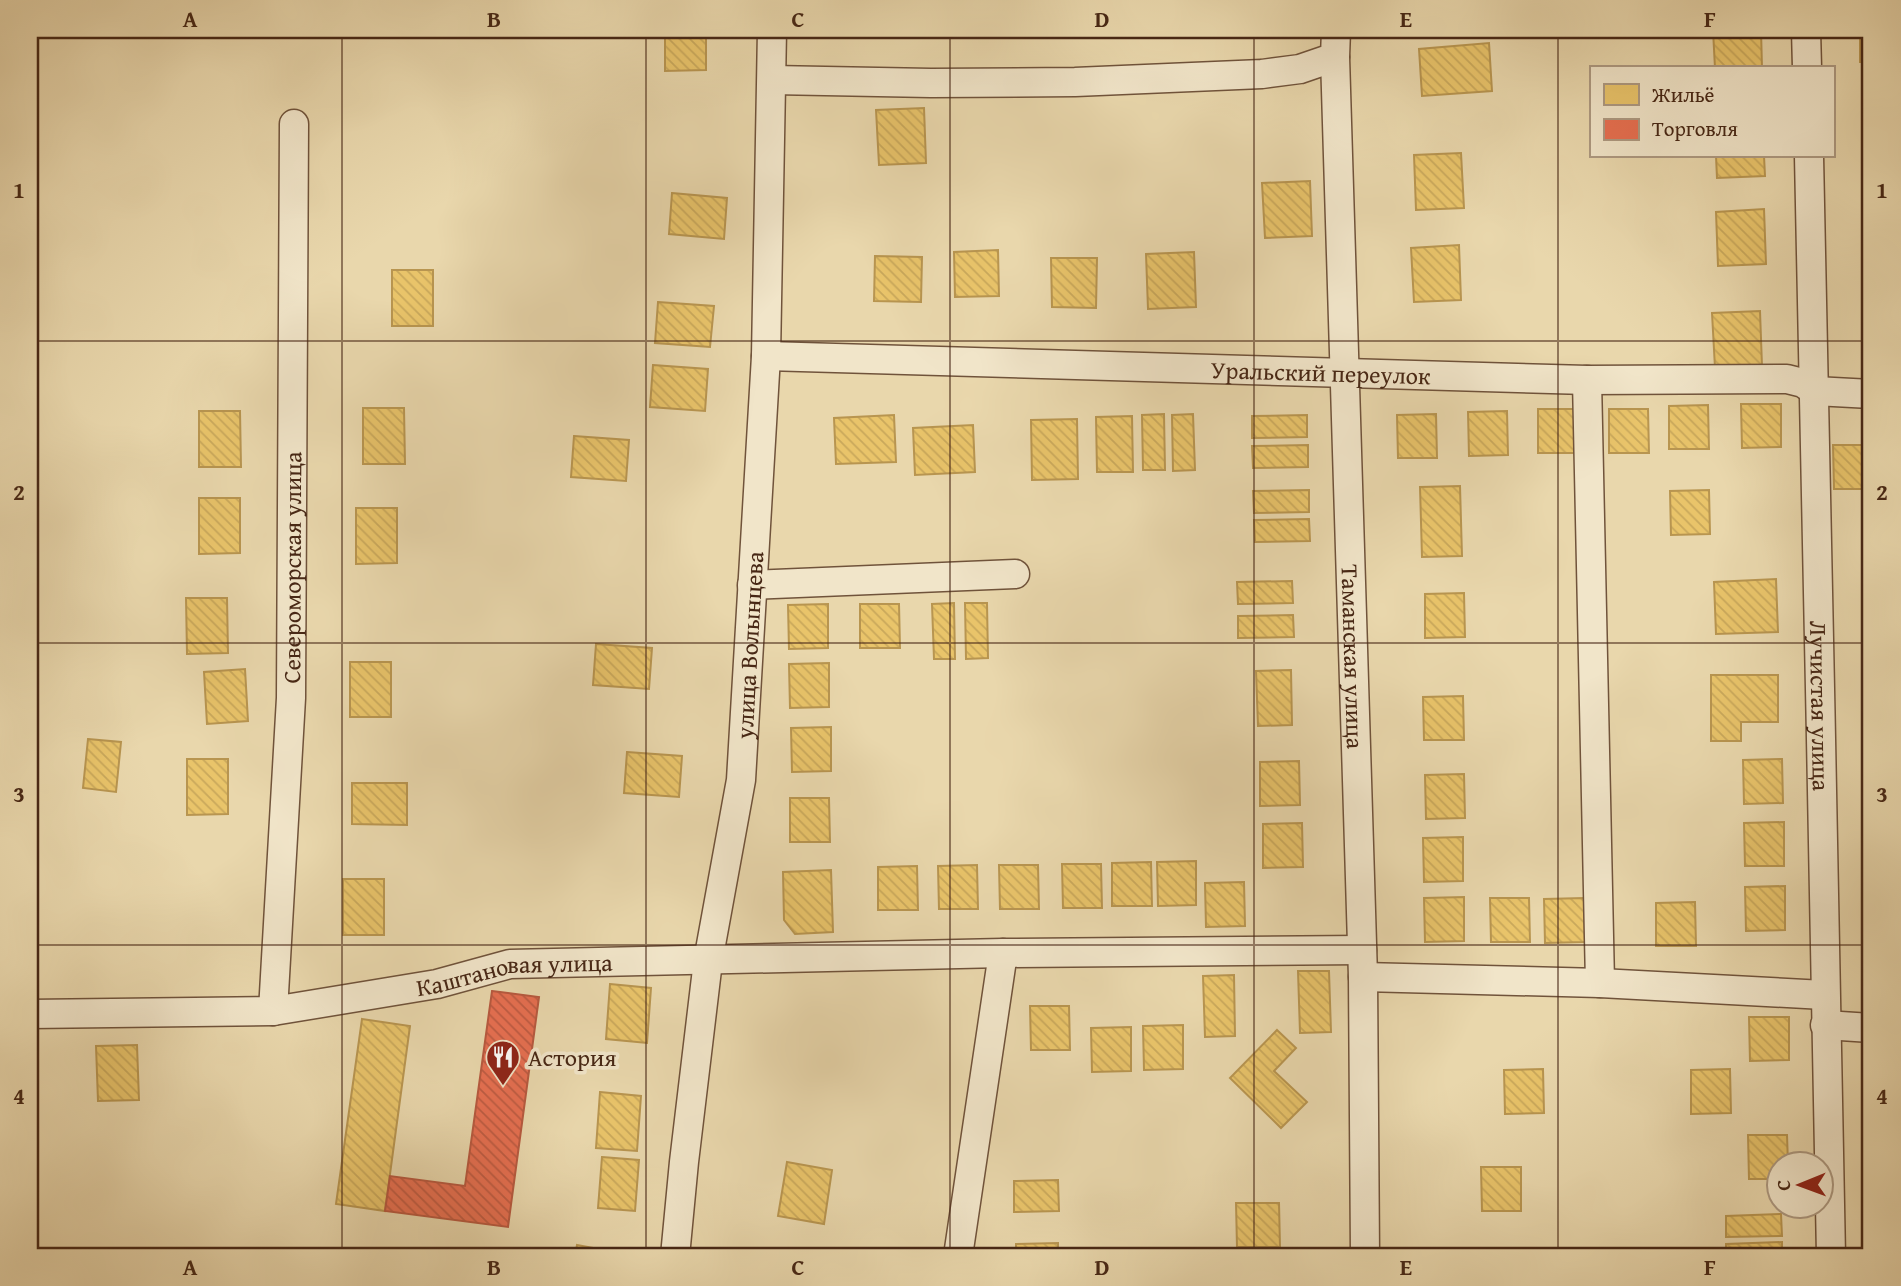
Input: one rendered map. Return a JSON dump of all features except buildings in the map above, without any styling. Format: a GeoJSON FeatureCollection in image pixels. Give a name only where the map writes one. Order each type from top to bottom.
{"type":"FeatureCollection","features":[{"type":"Feature","properties":{"kind":"street","name":"улица Волынцева"},"geometry":{"type":"LineString","coordinates":[[675,1256],[708,961],[741,780],[766,356],[772,30]]}},
{"type":"Feature","properties":{"kind":"street"},"geometry":{"type":"LineString","coordinates":[[1806,30],[1807,66]]}},
{"type":"Feature","properties":{"kind":"street"},"geometry":{"type":"LineString","coordinates":[[772,80],[931,83],[1128,80],[1262,74],[1300,69],[1335,44]]}},
{"type":"Feature","properties":{"kind":"street","name":"Таманская улица"},"geometry":{"type":"LineString","coordinates":[[1335,44],[1363,964],[1365,1256]]}},
{"type":"Feature","properties":{"kind":"street","name":"Североморская улица"},"geometry":{"type":"LineString","coordinates":[[274,1011],[291,698],[294,124]]}},
{"type":"Feature","properties":{"kind":"street","name":"Лучистая улица"},"geometry":{"type":"LineString","coordinates":[[1809,158],[1831,1256]]}},
{"type":"Feature","properties":{"kind":"street","name":"Уральский переулок"},"geometry":{"type":"LineString","coordinates":[[766,356],[1587,380],[1787,379],[1815,391],[1871,394]]}},
{"type":"Feature","properties":{"kind":"street"},"geometry":{"type":"LineString","coordinates":[[1587,380],[1600,983]]}},
{"type":"Feature","properties":{"kind":"street"},"geometry":{"type":"LineString","coordinates":[[752,585],[1015,574]]}},
{"type":"Feature","properties":{"kind":"street"},"geometry":{"type":"LineString","coordinates":[[958,1256],[1003,953]]}},
{"type":"Feature","properties":{"kind":"street","name":"Каштановая улица"},"geometry":{"type":"LineString","coordinates":[[30,1013],[274,1011],[438,984],[510,964],[1003,953],[1363,964],[1600,983],[1824,995]]}},
{"type":"Feature","properties":{"kind":"street"},"geometry":{"type":"LineString","coordinates":[[1825,1025],[1871,1028]]}},
{"type":"Feature","properties":{"kind":"place","name":"Астория"},"geometry":{"type":"Point","coordinates":[503,1087]}}]}
